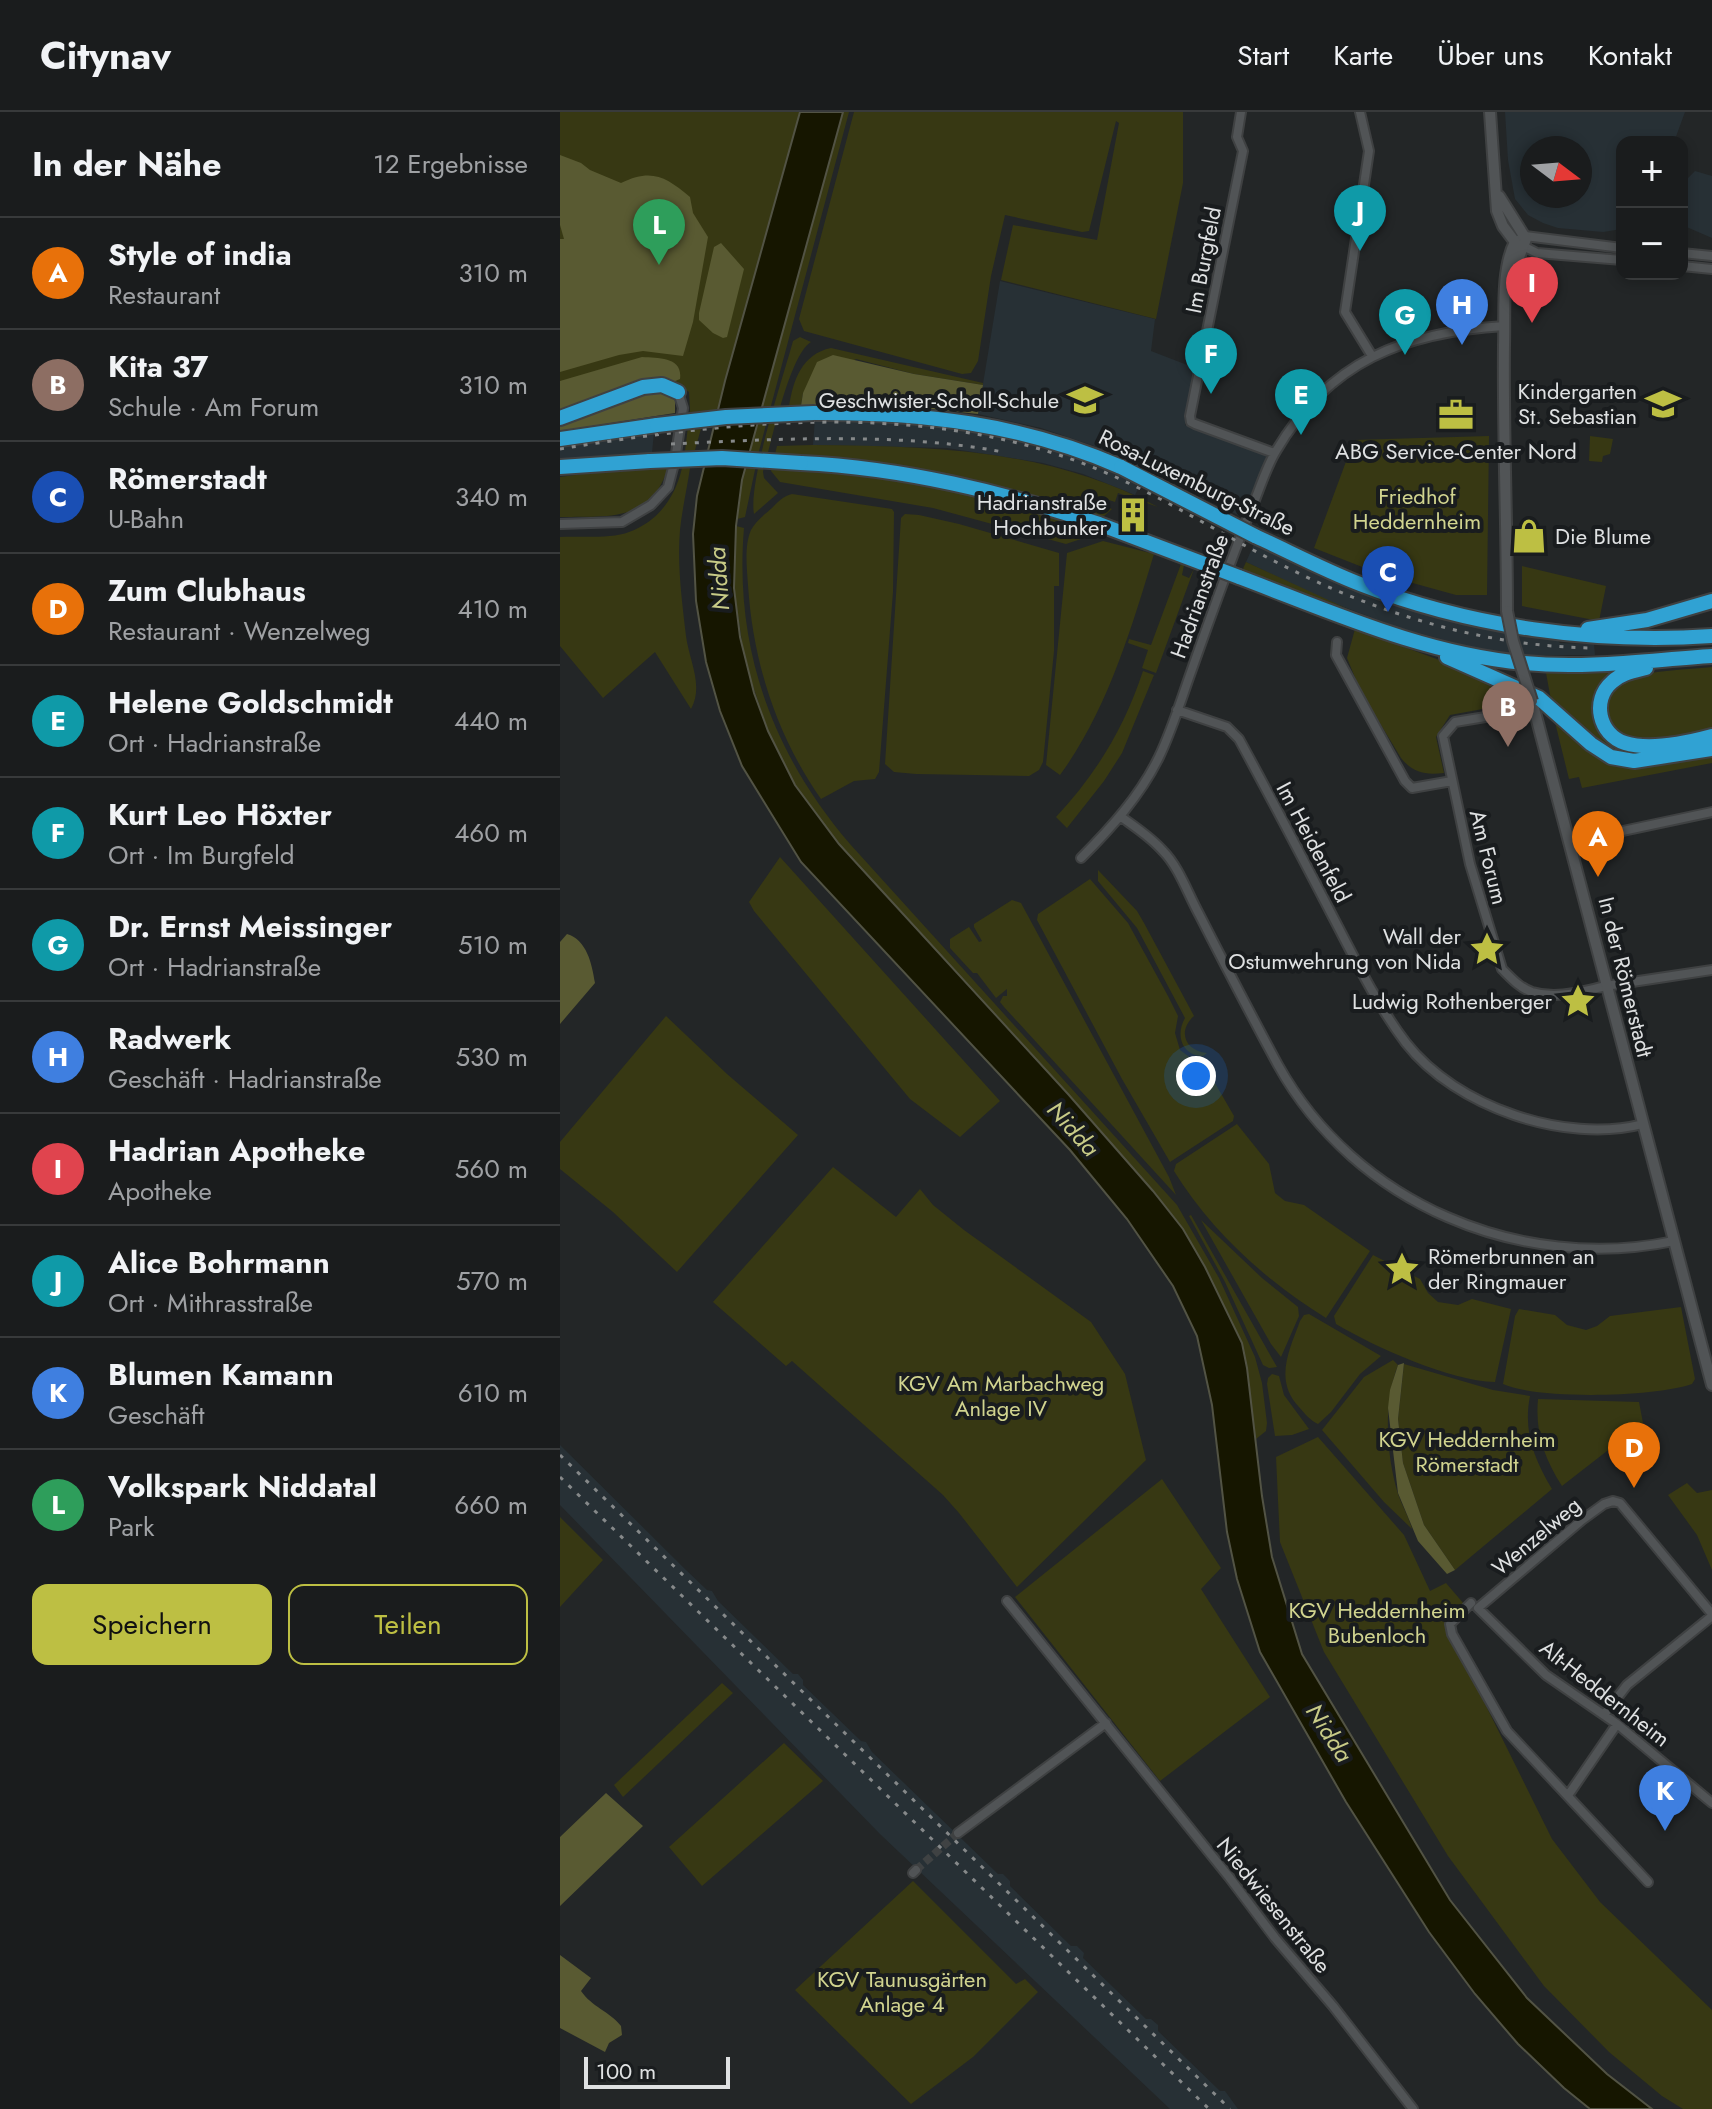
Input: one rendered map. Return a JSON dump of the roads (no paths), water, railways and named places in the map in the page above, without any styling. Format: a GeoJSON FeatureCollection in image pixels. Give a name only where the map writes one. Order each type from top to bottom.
{"type":"FeatureCollection","features":[{"type":"Feature","properties":{"kind":"highway"},"geometry":{"type":"LineString","coordinates":[[560,418],[643,387],[662,385],[678,392]]}},
{"type":"Feature","properties":{"kind":"highway","name":"Rosa-Luxemburg-Straße"},"geometry":{"type":"LineString","coordinates":[[560,439],[726,417],[814,413],[880,413],[972,422],[1085,451],[1326,570],[1395,596],[1492,621],[1558,632],[1632,638],[1712,636]]}},
{"type":"Feature","properties":{"kind":"highway"},"geometry":{"type":"LineString","coordinates":[[560,467],[722,458],[845,465],[1003,494],[1099,524],[1410,641],[1539,698],[1596,749],[1611,757],[1634,761],[1712,749]]}},
{"type":"Feature","properties":{"kind":"highway"},"geometry":{"type":"LineString","coordinates":[[1558,632],[1647,620],[1712,601]]}},
{"type":"Feature","properties":{"kind":"highway"},"geometry":{"type":"LineString","coordinates":[[1410,641],[1469,655],[1523,663],[1594,665],[1712,656]]}},
{"type":"Feature","properties":{"kind":"highway"},"geometry":{"type":"LineString","coordinates":[[1689,658],[1619,677],[1604,692],[1601,717],[1610,734],[1627,744],[1661,744],[1712,736]]}},
{"type":"Feature","properties":{"kind":"street","name":"Im Burgfeld"},"geometry":{"type":"LineString","coordinates":[[1241,112],[1237,137],[1243,151],[1190,416],[1195,424],[1274,453]]}},
{"type":"Feature","properties":{"kind":"street"},"geometry":{"type":"LineString","coordinates":[[1360,112],[1369,151],[1345,312],[1372,356]]}},
{"type":"Feature","properties":{"kind":"street"},"geometry":{"type":"LineString","coordinates":[[1490,112],[1499,219],[1521,242],[1537,253],[1616,260]]}},
{"type":"Feature","properties":{"kind":"street"},"geometry":{"type":"LineString","coordinates":[[1521,242],[1616,248]]}},
{"type":"Feature","properties":{"kind":"street","name":"In der Römerstadt"},"geometry":{"type":"LineString","coordinates":[[1521,242],[1507,290],[1505,326],[1507,611],[1571,842],[1712,1385]]}},
{"type":"Feature","properties":{"kind":"street"},"geometry":{"type":"LineString","coordinates":[[1688,254],[1712,256]]}},
{"type":"Feature","properties":{"kind":"street"},"geometry":{"type":"LineString","coordinates":[[1688,267],[1712,269]]}},
{"type":"Feature","properties":{"kind":"street","name":"Hadrianstraße"},"geometry":{"type":"LineString","coordinates":[[1081,858],[1120,816],[1159,758],[1227,568],[1274,453],[1296,420],[1318,394],[1372,356],[1424,338],[1505,326]]}},
{"type":"Feature","properties":{"kind":"street"},"geometry":{"type":"LineString","coordinates":[[560,524],[622,522],[651,505],[668,487],[683,408],[678,392]]}},
{"type":"Feature","properties":{"kind":"street"},"geometry":{"type":"LineString","coordinates":[[1337,642],[1336,655],[1405,781],[1412,788],[1452,781]]}},
{"type":"Feature","properties":{"kind":"street","name":"Am Forum"},"geometry":{"type":"LineString","coordinates":[[1533,705],[1455,722],[1443,736],[1470,864],[1502,969],[1529,991],[1548,995],[1569,995],[1712,970]]}},
{"type":"Feature","properties":{"kind":"street","name":"Im Heidenfeld"},"geometry":{"type":"LineString","coordinates":[[1177,710],[1227,727],[1239,739],[1376,996],[1407,1044],[1433,1069],[1479,1100],[1528,1120],[1595,1129],[1643,1124]]}},
{"type":"Feature","properties":{"kind":"street"},"geometry":{"type":"LineString","coordinates":[[1571,842],[1712,812]]}},
{"type":"Feature","properties":{"kind":"street"},"geometry":{"type":"LineString","coordinates":[[1120,816],[1166,853],[1280,1068],[1304,1104],[1357,1162],[1378,1179],[1442,1216],[1530,1243],[1585,1250],[1620,1249],[1674,1241]]}},
{"type":"Feature","properties":{"kind":"street","name":"Wenzelweg"},"geometry":{"type":"LineString","coordinates":[[1474,1605],[1582,1520],[1613,1501],[1620,1503],[1712,1615]]}},
{"type":"Feature","properties":{"kind":"street","name":"Niedwiesenstraße"},"geometry":{"type":"LineString","coordinates":[[1007,1601],[1413,2109]]}},
{"type":"Feature","properties":{"kind":"street"},"geometry":{"type":"LineString","coordinates":[[1474,1605],[1450,1624],[1452,1634],[1507,1731],[1648,1882]]}},
{"type":"Feature","properties":{"kind":"street","name":"Alt-Heddernheim"},"geometry":{"type":"LineString","coordinates":[[1474,1605],[1546,1675],[1617,1724],[1712,1803]]}},
{"type":"Feature","properties":{"kind":"street"},"geometry":{"type":"LineString","coordinates":[[1604,1715],[1627,1685],[1712,1615]]}},
{"type":"Feature","properties":{"kind":"street"},"geometry":{"type":"LineString","coordinates":[[958,1833],[1106,1723]]}},
{"type":"Feature","properties":{"kind":"street"},"geometry":{"type":"LineString","coordinates":[[1569,1794],[1617,1724]]}},
{"type":"Feature","properties":{"kind":"water","name":"Nidda"},"geometry":{"type":"Polygon","coordinates":[[[800,112],[843,112],[742,480],[736,526],[734,588],[740,637],[754,693],[768,731],[795,785],[839,844],[1068,1094],[1183,1229],[1242,1343],[1272,1557],[1302,1654],[1450,1900],[1527,1998],[1607,2074],[1652,2109],[1590,2109],[1518,2044],[1475,1994],[1429,1932],[1346,1802],[1260,1652],[1237,1579],[1227,1532],[1212,1405],[1197,1336],[1173,1286],[1127,1219],[1070,1150],[801,862],[742,766],[720,711],[706,662],[696,601],[693,534],[697,496],[725,381],[800,112]]]}},
{"type":"Feature","properties":{"kind":"tunnel"},"geometry":{"type":"LineString","coordinates":[[916,1870],[958,1833]]}},
{"type":"Feature","properties":{"kind":"railway"},"geometry":{"type":"LineString","coordinates":[[560,449],[758,425],[825,422],[892,424],[958,431],[1023,445],[1114,476],[1327,587],[1401,615],[1516,642],[1594,648]]}},
{"type":"Feature","properties":{"kind":"railway"},"geometry":{"type":"LineString","coordinates":[[671,444],[880,439],[1003,452]]}},
{"type":"Feature","properties":{"kind":"railway"},"geometry":{"type":"LineString","coordinates":[[560,1455],[1230,2109]]}},
{"type":"Feature","properties":{"kind":"railway"},"geometry":{"type":"LineString","coordinates":[[560,1477],[1209,2109]]}},
{"type":"Feature","properties":{"kind":"place","name":"Alice Bohrmann"},"geometry":{"type":"Point","coordinates":[1360,251]}},
{"type":"Feature","properties":{"kind":"place","name":"Volkspark Niddatal"},"geometry":{"type":"Point","coordinates":[659,265]}},
{"type":"Feature","properties":{"kind":"place","name":"Hadrian Apotheke"},"geometry":{"type":"Point","coordinates":[1532,323]}},
{"type":"Feature","properties":{"kind":"place","name":"Radwerk"},"geometry":{"type":"Point","coordinates":[1462,345]}},
{"type":"Feature","properties":{"kind":"place","name":"Dr. Ernst Meissinger"},"geometry":{"type":"Point","coordinates":[1405,355]}},
{"type":"Feature","properties":{"kind":"place","name":"Kurt Leo Höxter"},"geometry":{"type":"Point","coordinates":[1211,394]}},
{"type":"Feature","properties":{"kind":"place","name":"Geschwister-Scholl-Schule"},"geometry":{"type":"Point","coordinates":[1085,400]}},
{"type":"Feature","properties":{"kind":"place","name":"Kindergarten St. Sebastian"},"geometry":{"type":"Point","coordinates":[1663,404]}},
{"type":"Feature","properties":{"kind":"place","name":"ABG Service-Center Nord"},"geometry":{"type":"Point","coordinates":[1456,415]}},
{"type":"Feature","properties":{"kind":"place","name":"Helene Goldschmidt"},"geometry":{"type":"Point","coordinates":[1301,435]}},
{"type":"Feature","properties":{"kind":"place","name":"Hadrianstraße Hochbunker"},"geometry":{"type":"Point","coordinates":[1133,515]}},
{"type":"Feature","properties":{"kind":"place","name":"Die Blume"},"geometry":{"type":"Point","coordinates":[1529,536]}},
{"type":"Feature","properties":{"kind":"place","name":"Römerstadt"},"geometry":{"type":"Point","coordinates":[1388,612]}},
{"type":"Feature","properties":{"kind":"place","name":"Kita 37"},"geometry":{"type":"Point","coordinates":[1508,747]}},
{"type":"Feature","properties":{"kind":"place","name":"Style of india"},"geometry":{"type":"Point","coordinates":[1598,877]}},
{"type":"Feature","properties":{"kind":"place","name":"Wall der Ostumwehrung von Nida"},"geometry":{"type":"Point","coordinates":[1487,949]}},
{"type":"Feature","properties":{"kind":"place","name":"Ludwig Rothenberger"},"geometry":{"type":"Point","coordinates":[1578,1001]}},
{"type":"Feature","properties":{"kind":"place","name":"Römerbrunnen an der Ringmauer"},"geometry":{"type":"Point","coordinates":[1402,1269]}},
{"type":"Feature","properties":{"kind":"place","name":"Zum Clubhaus"},"geometry":{"type":"Point","coordinates":[1634,1488]}},
{"type":"Feature","properties":{"kind":"place","name":"Blumen Kamann"},"geometry":{"type":"Point","coordinates":[1665,1831]}},
{"type":"Feature","properties":{"kind":"park label","name":"Friedhof Heddernheim"},"geometry":{"type":"Point","coordinates":[1417,508]}},
{"type":"Feature","properties":{"kind":"park label","name":"KGV Am Marbachweg Anlage IV"},"geometry":{"type":"Point","coordinates":[1001,1396]}},
{"type":"Feature","properties":{"kind":"park label","name":"KGV Heddernheim Römerstadt"},"geometry":{"type":"Point","coordinates":[1467,1452]}},
{"type":"Feature","properties":{"kind":"park label","name":"KGV Heddernheim Bubenloch"},"geometry":{"type":"Point","coordinates":[1377,1622]}},
{"type":"Feature","properties":{"kind":"park label","name":"KGV Taunusgärten Anlage 4"},"geometry":{"type":"Point","coordinates":[902,1992]}}]}
